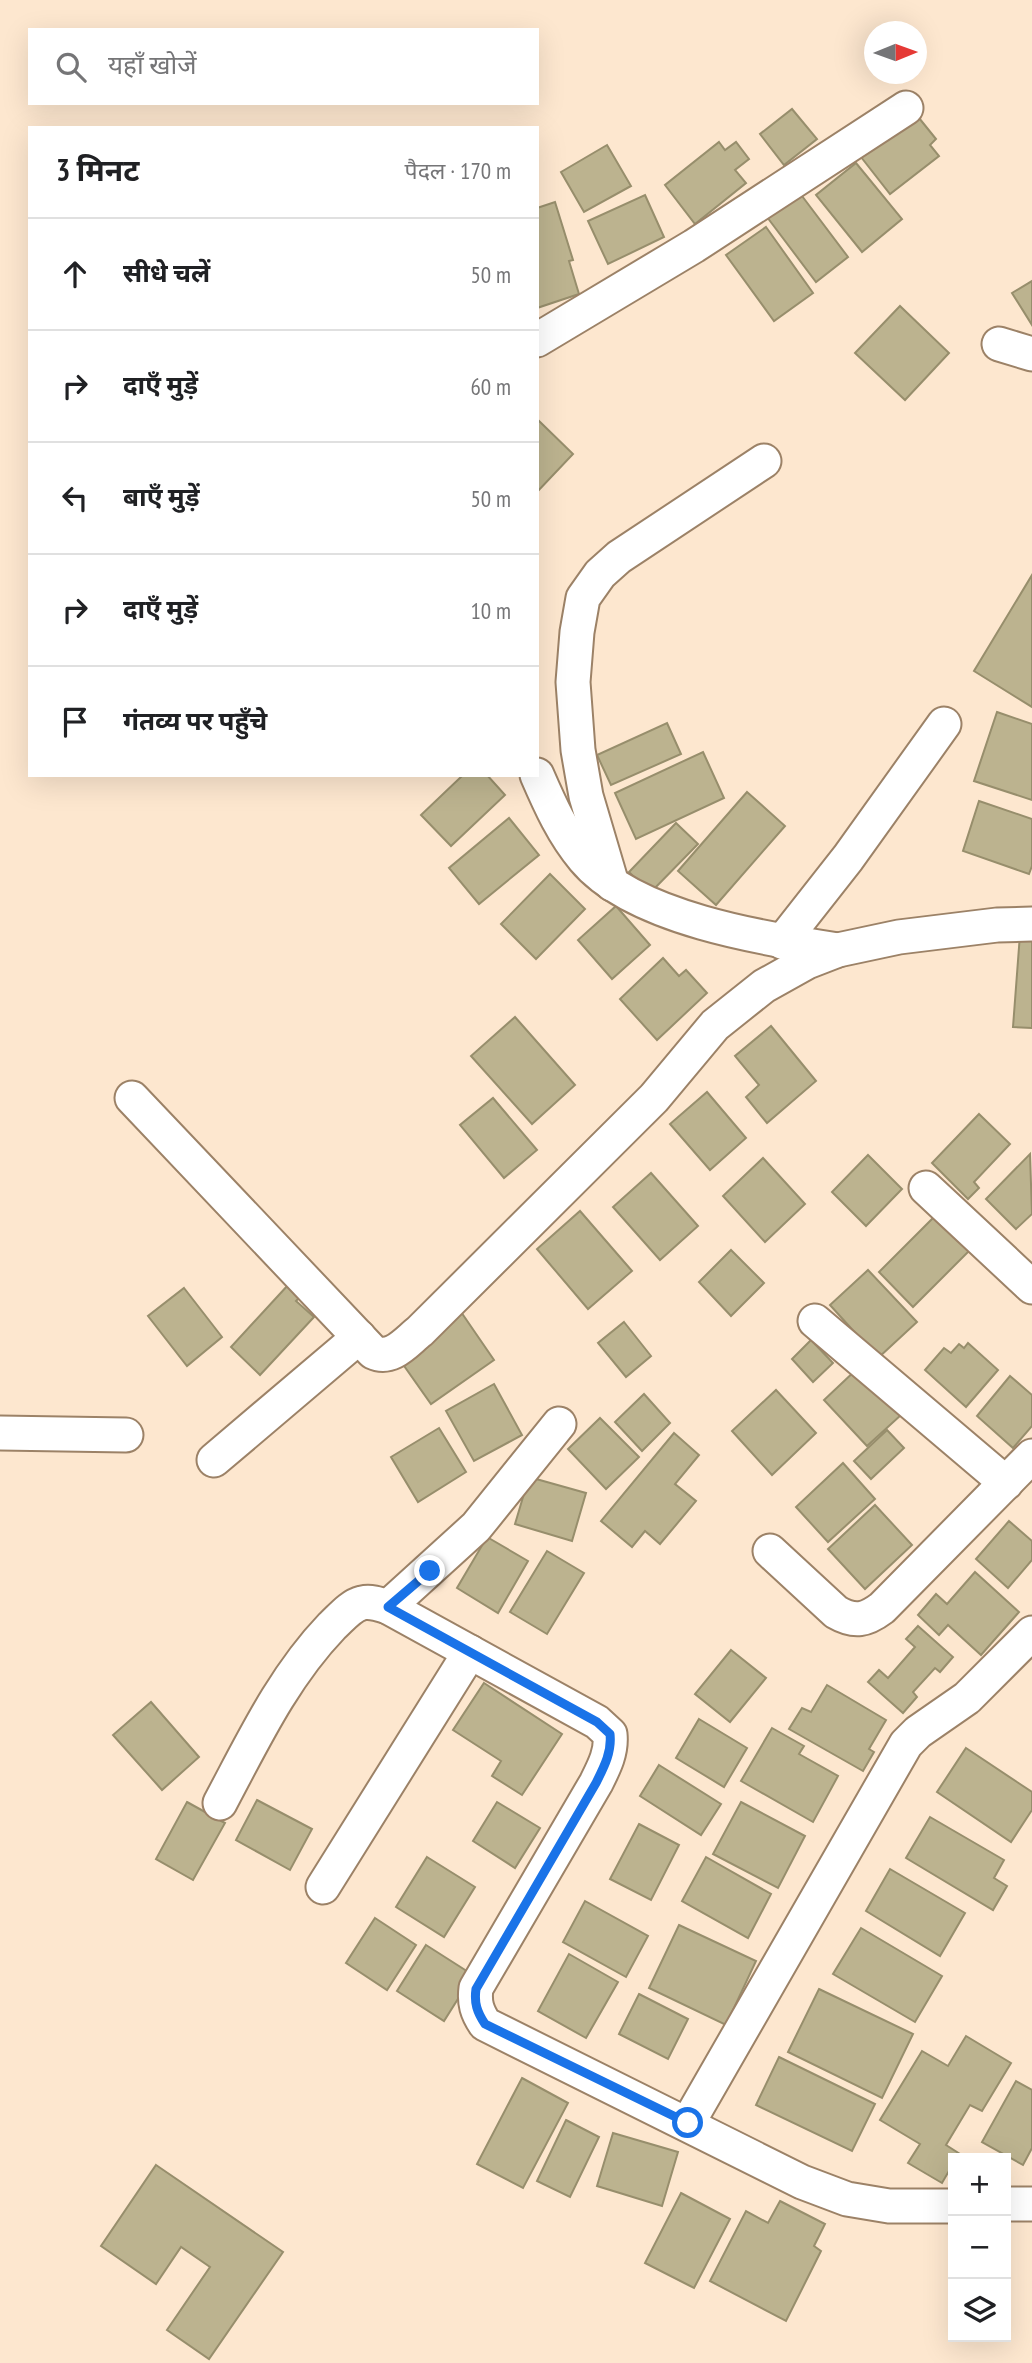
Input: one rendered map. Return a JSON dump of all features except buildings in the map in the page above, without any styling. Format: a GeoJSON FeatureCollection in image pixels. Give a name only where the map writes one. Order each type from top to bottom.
{"type":"FeatureCollection","features":[{"type":"Feature","properties":{"kind":"street"},"geometry":{"type":"LineString","coordinates":[[539,339],[694,246],[906,108]]}},
{"type":"Feature","properties":{"kind":"street"},"geometry":{"type":"LineString","coordinates":[[999,344],[1032,354]]}},
{"type":"Feature","properties":{"kind":"street"},"geometry":{"type":"LineString","coordinates":[[612,884],[586,796],[578,750],[573,682],[583,598],[600,574],[619,557],[764,461]]}},
{"type":"Feature","properties":{"kind":"street"},"geometry":{"type":"LineString","coordinates":[[782,942],[848,858],[944,724]]}},
{"type":"Feature","properties":{"kind":"street"},"geometry":{"type":"LineString","coordinates":[[538,777],[555,816],[585,860],[612,884],[672,913],[782,942],[838,950]]}},
{"type":"Feature","properties":{"kind":"street"},"geometry":{"type":"LineString","coordinates":[[132,1098],[373,1352],[380,1356],[394,1352],[420,1331],[654,1098],[724,1017],[764,986],[807,962],[838,950],[899,937],[997,925],[1032,924]]}},
{"type":"Feature","properties":{"kind":"street"},"geometry":{"type":"LineString","coordinates":[[926,1188],[1032,1286]]}},
{"type":"Feature","properties":{"kind":"street"},"geometry":{"type":"LineString","coordinates":[[815,1321],[1006,1483]]}},
{"type":"Feature","properties":{"kind":"street"},"geometry":{"type":"LineString","coordinates":[[214,1460],[359,1337]]}},
{"type":"Feature","properties":{"kind":"street"},"geometry":{"type":"LineString","coordinates":[[388,1607],[475,1527],[559,1424]]}},
{"type":"Feature","properties":{"kind":"street"},"geometry":{"type":"LineString","coordinates":[[0,1433],[126,1435]]}},
{"type":"Feature","properties":{"kind":"street"},"geometry":{"type":"LineString","coordinates":[[770,1551],[836,1612],[848,1619],[858,1620],[872,1616],[1032,1456]]}},
{"type":"Feature","properties":{"kind":"street"},"geometry":{"type":"LineString","coordinates":[[219,1803],[282,1689],[310,1650],[347,1611],[359,1603],[372,1602],[388,1607],[597,1722],[610,1734],[611,1745],[596,1783],[476,1989],[474,2001],[485,2024],[802,2182],[847,2199],[889,2206],[948,2206]]}},
{"type":"Feature","properties":{"kind":"street"},"geometry":{"type":"LineString","coordinates":[[688,2123],[906,1744],[918,1732],[967,1698],[1032,1633]]}},
{"type":"Feature","properties":{"kind":"street"},"geometry":{"type":"LineString","coordinates":[[323,1887],[470,1652]]}},
{"type":"Feature","properties":{"kind":"street"},"geometry":{"type":"LineString","coordinates":[[1011,2204],[1032,2204]]}},
{"type":"Feature","properties":{"kind":"route"},"geometry":{"type":"LineString","coordinates":[[430,1571],[388,1607],[597,1722],[610,1734],[611,1745],[607,1760],[596,1783],[476,1989],[474,2001],[479,2015],[485,2024],[688,2123]]}}]}
